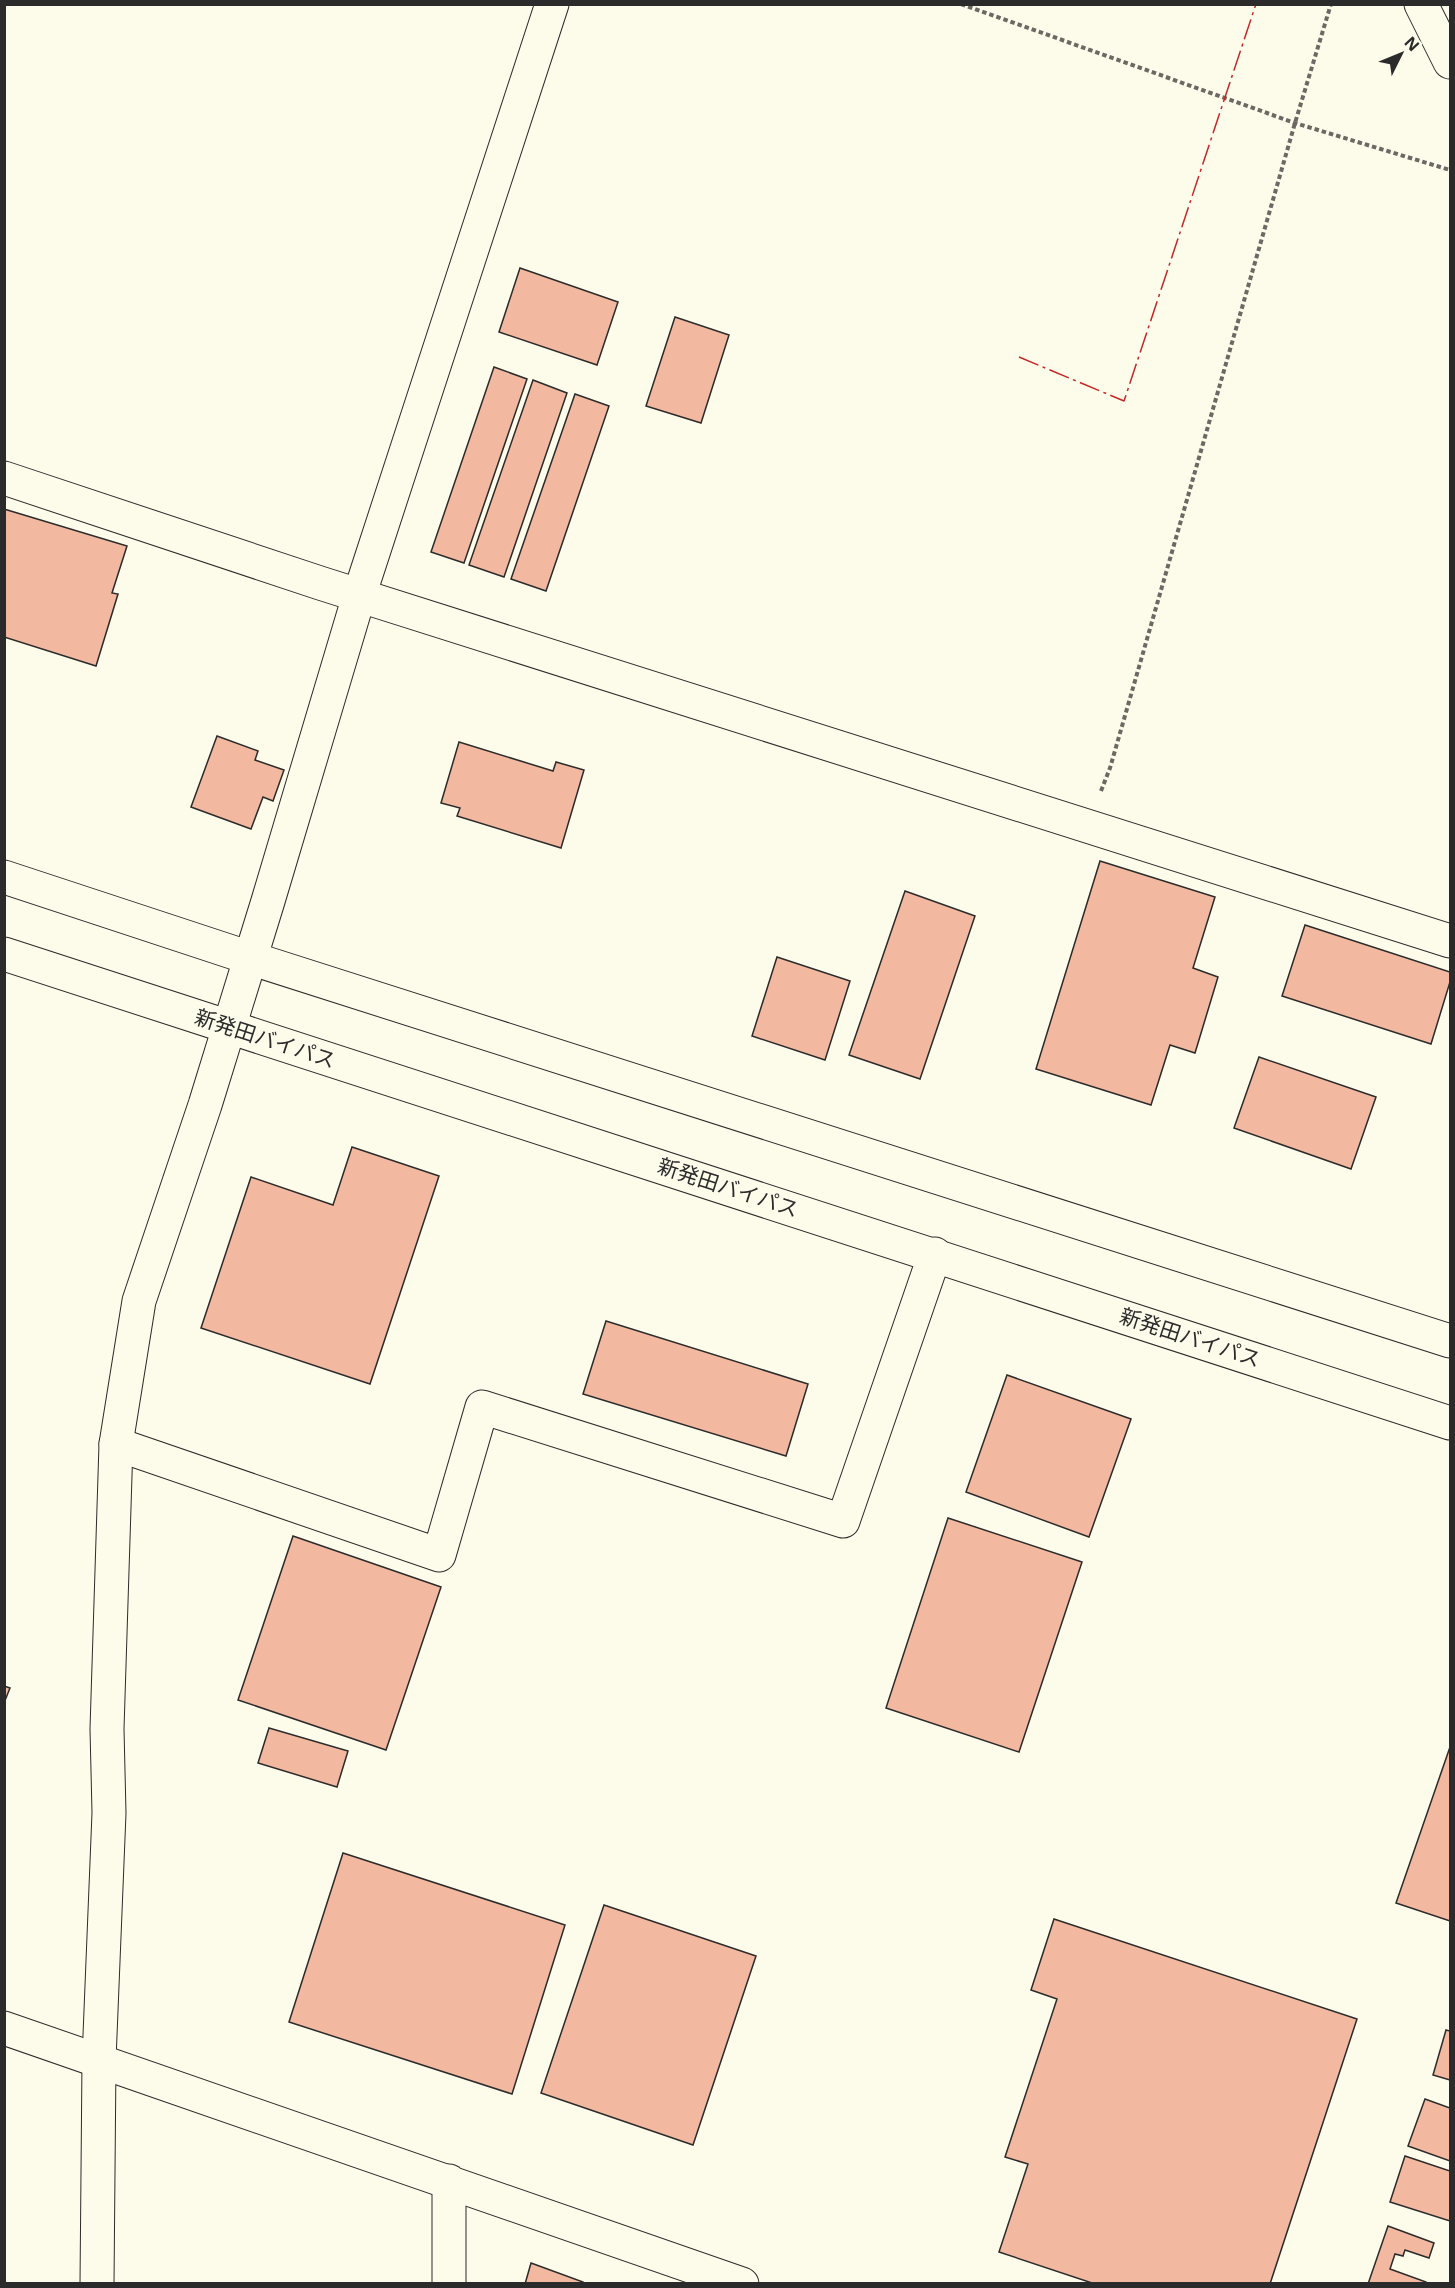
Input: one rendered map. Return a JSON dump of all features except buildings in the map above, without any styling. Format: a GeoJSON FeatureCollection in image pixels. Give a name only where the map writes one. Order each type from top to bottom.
{"type":"FeatureCollection","features":[{"type":"Feature","properties":{"kind":"main road"},"geometry":{"type":"LineString","coordinates":[[97,2283],[99,2060],[110,1813],[107,1729],[116,1444],[139,1301],[229,1026],[359,596],[552,4]]}},
{"type":"Feature","properties":{"kind":"main road"},"geometry":{"type":"LineString","coordinates":[[1421,4],[1450,62]]}},
{"type":"Feature","properties":{"kind":"main road"},"geometry":{"type":"LineString","coordinates":[[4,478],[359,596],[1450,941]]}},
{"type":"Feature","properties":{"kind":"main road"},"geometry":{"type":"LineString","coordinates":[[4,877],[250,958],[1450,1341]]}},
{"type":"Feature","properties":{"kind":"main road","name":"新発田バイパス"},"geometry":{"type":"LineString","coordinates":[[4,954],[935,1254],[1450,1423]]}},
{"type":"Feature","properties":{"kind":"main road"},"geometry":{"type":"LineString","coordinates":[[116,1444],[439,1556],[483,1407],[843,1521],[935,1254]]}},
{"type":"Feature","properties":{"kind":"main road"},"geometry":{"type":"LineString","coordinates":[[4,2028],[742,2283]]}},
{"type":"Feature","properties":{"kind":"main road"},"geometry":{"type":"LineString","coordinates":[[449,2181],[450,2283]]}},
{"type":"Feature","properties":{"kind":"path"},"geometry":{"type":"LineString","coordinates":[[961,4],[1295,123],[1450,170]]}},
{"type":"Feature","properties":{"kind":"path"},"geometry":{"type":"LineString","coordinates":[[1087,825],[1110,768],[1331,4]]}},
{"type":"Feature","properties":{"kind":"power"},"geometry":{"type":"LineString","coordinates":[[1019,357],[1124,401],[1256,4]]}}]}
